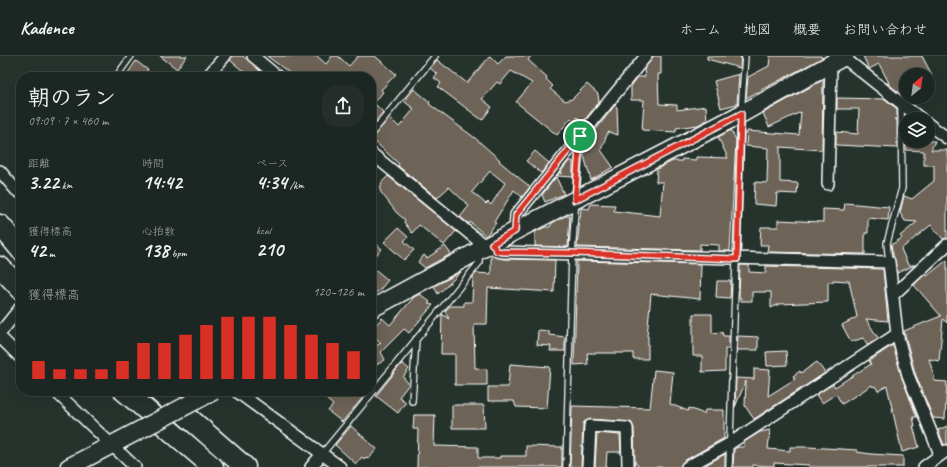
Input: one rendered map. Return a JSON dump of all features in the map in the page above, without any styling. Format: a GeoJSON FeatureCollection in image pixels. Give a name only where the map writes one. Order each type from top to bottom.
{"type":"FeatureCollection","features":[{"type":"Feature","properties":{"kind":"highway"},"geometry":{"type":"LineString","coordinates":[[0,225],[16,244]]}},
{"type":"Feature","properties":{"kind":"highway"},"geometry":{"type":"LineString","coordinates":[[0,266],[16,284]]}},
{"type":"Feature","properties":{"kind":"highway"},"geometry":{"type":"LineString","coordinates":[[128,396],[200,467]]}},
{"type":"Feature","properties":{"kind":"highway"},"geometry":{"type":"LineString","coordinates":[[129,396],[213,467]]}},
{"type":"Feature","properties":{"kind":"highway"},"geometry":{"type":"LineString","coordinates":[[164,396],[245,467]]}},
{"type":"Feature","properties":{"kind":"main road"},"geometry":{"type":"LineString","coordinates":[[376,306],[515,231],[741,114],[840,58]]}},
{"type":"Feature","properties":{"kind":"main road"},"geometry":{"type":"LineString","coordinates":[[69,467],[204,396]]}},
{"type":"Feature","properties":{"kind":"street"},"geometry":{"type":"LineString","coordinates":[[212,72],[225,56]]}},
{"type":"Feature","properties":{"kind":"street"},"geometry":{"type":"LineString","coordinates":[[253,56],[272,72]]}},
{"type":"Feature","properties":{"kind":"street"},"geometry":{"type":"LineString","coordinates":[[515,231],[516,215],[646,56]]}},
{"type":"Feature","properties":{"kind":"street"},"geometry":{"type":"LineString","coordinates":[[840,58],[899,102]]}},
{"type":"Feature","properties":{"kind":"street"},"geometry":{"type":"LineString","coordinates":[[828,184],[840,58]]}},
{"type":"Feature","properties":{"kind":"street"},"geometry":{"type":"LineString","coordinates":[[901,104],[912,112]]}},
{"type":"Feature","properties":{"kind":"street"},"geometry":{"type":"LineString","coordinates":[[935,129],[947,138]]}},
{"type":"Feature","properties":{"kind":"street"},"geometry":{"type":"LineString","coordinates":[[376,157],[486,247],[497,251],[737,259],[889,262],[894,294],[897,334],[908,375],[944,452],[924,467]]}},
{"type":"Feature","properties":{"kind":"street"},"geometry":{"type":"LineString","coordinates":[[0,171],[16,190]]}},
{"type":"Feature","properties":{"kind":"street"},"geometry":{"type":"LineString","coordinates":[[894,294],[947,245]]}},
{"type":"Feature","properties":{"kind":"street"},"geometry":{"type":"LineString","coordinates":[[0,333],[16,313]]}},
{"type":"Feature","properties":{"kind":"street"},"geometry":{"type":"LineString","coordinates":[[687,467],[729,444],[897,334]]}},
{"type":"Feature","properties":{"kind":"street"},"geometry":{"type":"LineString","coordinates":[[0,337],[16,353]]}},
{"type":"Feature","properties":{"kind":"street"},"geometry":{"type":"LineString","coordinates":[[61,396],[115,443],[135,467]]}},
{"type":"Feature","properties":{"kind":"street"},"geometry":{"type":"LineString","coordinates":[[242,396],[320,456],[340,467]]}},
{"type":"Feature","properties":{"kind":"street"},"geometry":{"type":"LineString","coordinates":[[588,467],[590,426],[627,428],[631,466]]}},
{"type":"Feature","properties":{"kind":"street"},"geometry":{"type":"LineString","coordinates":[[311,467],[320,456]]}},
{"type":"Feature","properties":{"kind":"lane"},"geometry":{"type":"LineString","coordinates":[[120,72],[131,56]]}},
{"type":"Feature","properties":{"kind":"lane"},"geometry":{"type":"LineString","coordinates":[[376,128],[435,56]]}},
{"type":"Feature","properties":{"kind":"lane"},"geometry":{"type":"LineString","coordinates":[[729,467],[741,114],[745,56]]}},
{"type":"Feature","properties":{"kind":"lane"},"geometry":{"type":"LineString","coordinates":[[889,262],[887,243],[902,188],[901,104]]}},
{"type":"Feature","properties":{"kind":"lane"},"geometry":{"type":"LineString","coordinates":[[566,467],[572,253],[580,136]]}},
{"type":"Feature","properties":{"kind":"lane"},"geometry":{"type":"LineString","coordinates":[[376,388],[479,262],[486,247]]}},
{"type":"Feature","properties":{"kind":"lane"},"geometry":{"type":"LineString","coordinates":[[412,401],[416,339]]}},
{"type":"Feature","properties":{"kind":"lane"},"geometry":{"type":"LineString","coordinates":[[320,456],[369,396]]}},
{"type":"Feature","properties":{"kind":"building"},"geometry":{"type":"Polygon","coordinates":[[[160,56],[187,56],[177,69],[160,56]]]}},
{"type":"Feature","properties":{"kind":"building"},"geometry":{"type":"Polygon","coordinates":[[[232,56],[243,56],[261,72],[244,72],[230,60],[232,56]]]}},
{"type":"Feature","properties":{"kind":"building"},"geometry":{"type":"Polygon","coordinates":[[[267,56],[317,56],[326,64],[332,56],[338,56],[349,66],[358,56],[375,56],[396,74],[381,90],[383,92],[376,101],[376,72],[288,72],[267,56]]]}},
{"type":"Feature","properties":{"kind":"building"},"geometry":{"type":"Polygon","coordinates":[[[490,56],[498,64],[506,56],[531,56],[528,60],[547,77],[546,79],[553,86],[550,89],[565,101],[572,99],[587,84],[598,94],[599,102],[583,122],[577,117],[575,122],[571,118],[557,135],[516,102],[532,83],[511,71],[500,84],[497,82],[482,99],[492,107],[482,120],[438,87],[441,83],[434,78],[437,74],[430,68],[437,60],[467,83],[490,56]]]}},
{"type":"Feature","properties":{"kind":"building"},"geometry":{"type":"Polygon","coordinates":[[[653,56],[661,56],[661,74],[658,74],[659,104],[677,105],[677,110],[706,106],[707,120],[698,125],[676,128],[676,132],[642,130],[644,100],[631,100],[631,86],[638,77],[645,77],[644,69],[653,56]]]}},
{"type":"Feature","properties":{"kind":"building"},"geometry":{"type":"Polygon","coordinates":[[[707,56],[741,56],[740,68],[707,59],[707,56]]]}},
{"type":"Feature","properties":{"kind":"building"},"geometry":{"type":"Polygon","coordinates":[[[770,56],[821,56],[822,58],[746,98],[748,77],[769,66],[770,56]]]}},
{"type":"Feature","properties":{"kind":"building"},"geometry":{"type":"Polygon","coordinates":[[[863,56],[922,56],[928,68],[899,68],[899,92],[887,83],[889,83],[879,64],[869,69],[863,56]]]}},
{"type":"Feature","properties":{"kind":"building"},"geometry":{"type":"Polygon","coordinates":[[[136,61],[148,70],[147,72],[128,72],[136,61]]]}},
{"type":"Feature","properties":{"kind":"building"},"geometry":{"type":"Polygon","coordinates":[[[739,74],[737,104],[721,108],[714,81],[739,74]]]}},
{"type":"Feature","properties":{"kind":"building"},"geometry":{"type":"Polygon","coordinates":[[[823,80],[822,150],[780,147],[780,182],[798,183],[797,194],[777,193],[776,206],[754,204],[755,182],[767,183],[768,148],[746,146],[747,131],[799,135],[801,112],[769,127],[763,113],[823,80]]]}},
{"type":"Feature","properties":{"kind":"building"},"geometry":{"type":"Polygon","coordinates":[[[414,89],[430,102],[429,104],[475,138],[500,160],[499,161],[530,187],[522,197],[514,190],[494,222],[496,223],[486,236],[470,222],[469,224],[460,217],[469,206],[449,187],[437,198],[398,166],[399,164],[376,143],[376,133],[390,118],[399,127],[414,109],[405,102],[414,89]],[[490,171],[472,192],[486,204],[488,202],[491,205],[505,183],[490,171]]]}},
{"type":"Feature","properties":{"kind":"building"},"geometry":{"type":"Polygon","coordinates":[[[837,98],[885,99],[897,109],[897,119],[894,119],[897,120],[897,148],[836,145],[836,132],[858,134],[859,109],[837,109],[837,98]]]}},
{"type":"Feature","properties":{"kind":"building"},"geometry":{"type":"Polygon","coordinates":[[[376,105],[383,112],[376,121],[376,105]]]}},
{"type":"Feature","properties":{"kind":"building"},"geometry":{"type":"Polygon","coordinates":[[[615,105],[617,107],[618,135],[608,132],[601,150],[613,167],[591,180],[583,153],[584,145],[615,105]]]}},
{"type":"Feature","properties":{"kind":"building"},"geometry":{"type":"Polygon","coordinates":[[[731,130],[736,140],[730,251],[719,251],[719,245],[700,244],[700,250],[577,247],[581,208],[589,209],[591,204],[615,205],[614,211],[660,216],[663,182],[656,182],[657,169],[673,161],[682,161],[682,159],[696,160],[696,157],[728,158],[718,137],[731,130]]]}},
{"type":"Feature","properties":{"kind":"building"},"geometry":{"type":"Polygon","coordinates":[[[906,148],[932,148],[931,150],[947,150],[947,238],[943,239],[931,225],[901,249],[908,265],[915,265],[897,273],[891,245],[902,238],[900,236],[917,222],[905,221],[900,213],[904,196],[912,199],[934,181],[934,165],[924,165],[924,151],[906,150],[906,148]]]}},
{"type":"Feature","properties":{"kind":"building"},"geometry":{"type":"Polygon","coordinates":[[[535,151],[549,163],[541,173],[526,161],[535,151]]]}},
{"type":"Feature","properties":{"kind":"building"},"geometry":{"type":"Polygon","coordinates":[[[569,161],[573,161],[573,177],[557,176],[560,172],[561,174],[562,170],[569,161]]]}},
{"type":"Feature","properties":{"kind":"building"},"geometry":{"type":"Polygon","coordinates":[[[388,176],[456,231],[444,245],[419,225],[412,233],[404,222],[405,220],[396,212],[380,191],[382,182],[388,176]]]}},
{"type":"Feature","properties":{"kind":"building"},"geometry":{"type":"Polygon","coordinates":[[[556,177],[564,194],[545,202],[542,195],[556,177]]]}},
{"type":"Feature","properties":{"kind":"building"},"geometry":{"type":"Polygon","coordinates":[[[845,203],[889,207],[888,220],[868,218],[868,233],[865,233],[865,254],[767,252],[768,245],[760,245],[761,227],[778,227],[778,220],[823,222],[823,209],[844,210],[845,203]]]}},
{"type":"Feature","properties":{"kind":"building"},"geometry":{"type":"Polygon","coordinates":[[[565,216],[570,216],[568,247],[535,246],[535,232],[545,227],[550,227],[552,223],[565,216]]]}},
{"type":"Feature","properties":{"kind":"building"},"geometry":{"type":"Polygon","coordinates":[[[398,228],[408,237],[404,241],[414,250],[404,260],[384,242],[398,228]]]}},
{"type":"Feature","properties":{"kind":"building"},"geometry":{"type":"Polygon","coordinates":[[[376,244],[382,249],[376,256],[376,244]]]}},
{"type":"Feature","properties":{"kind":"building"},"geometry":{"type":"Polygon","coordinates":[[[445,246],[451,254],[425,268],[418,262],[424,255],[427,258],[445,246]]]}},
{"type":"Feature","properties":{"kind":"building"},"geometry":{"type":"Polygon","coordinates":[[[491,255],[503,259],[555,260],[554,292],[488,288],[487,324],[474,324],[475,368],[487,369],[487,385],[455,385],[455,354],[441,354],[442,314],[449,319],[445,311],[450,306],[464,306],[464,302],[472,302],[473,277],[476,273],[491,274],[491,255]]]}},
{"type":"Feature","properties":{"kind":"building"},"geometry":{"type":"Polygon","coordinates":[[[947,260],[947,323],[943,319],[939,361],[929,359],[934,381],[947,382],[945,419],[933,418],[915,373],[904,331],[941,316],[914,285],[925,274],[927,276],[947,260]]]}},
{"type":"Feature","properties":{"kind":"building"},"geometry":{"type":"Polygon","coordinates":[[[577,261],[701,264],[700,299],[651,294],[647,336],[648,359],[633,359],[633,353],[587,353],[588,364],[574,365],[577,261]]]}},
{"type":"Feature","properties":{"kind":"building"},"geometry":{"type":"Polygon","coordinates":[[[740,265],[749,265],[749,272],[766,273],[766,266],[883,269],[888,321],[866,319],[878,338],[868,345],[863,338],[851,342],[842,325],[857,317],[849,281],[833,280],[833,282],[828,282],[828,302],[779,304],[771,308],[771,292],[752,292],[752,301],[741,301],[741,298],[739,298],[740,265]]]}},
{"type":"Feature","properties":{"kind":"building"},"geometry":{"type":"Polygon","coordinates":[[[376,270],[388,280],[376,292],[376,270]]]}},
{"type":"Feature","properties":{"kind":"building"},"geometry":{"type":"Polygon","coordinates":[[[461,272],[455,278],[438,294],[434,286],[461,272]]]}},
{"type":"Feature","properties":{"kind":"building"},"geometry":{"type":"Polygon","coordinates":[[[717,281],[731,281],[730,298],[716,297],[717,281]]]}},
{"type":"Feature","properties":{"kind":"building"},"geometry":{"type":"Polygon","coordinates":[[[420,294],[430,302],[428,304],[433,305],[409,333],[404,329],[381,352],[385,360],[376,365],[376,346],[381,343],[376,338],[376,325],[382,318],[390,325],[414,297],[420,294]]]}},
{"type":"Feature","properties":{"kind":"building"},"geometry":{"type":"Polygon","coordinates":[[[693,314],[712,314],[712,333],[722,332],[723,336],[729,336],[729,349],[725,349],[725,371],[702,372],[702,356],[693,356],[693,314]]]}},
{"type":"Feature","properties":{"kind":"building"},"geometry":{"type":"Polygon","coordinates":[[[538,330],[549,331],[549,335],[565,337],[565,351],[550,351],[551,346],[537,345],[538,330]]]}},
{"type":"Feature","properties":{"kind":"building"},"geometry":{"type":"Polygon","coordinates":[[[738,336],[758,337],[758,350],[737,350],[738,336]]]}},
{"type":"Feature","properties":{"kind":"building"},"geometry":{"type":"Polygon","coordinates":[[[893,345],[902,378],[917,417],[913,417],[915,426],[913,426],[919,447],[902,452],[887,386],[878,391],[875,386],[873,387],[872,385],[842,404],[836,394],[822,403],[816,395],[833,384],[835,387],[871,364],[869,361],[893,345]]]}},
{"type":"Feature","properties":{"kind":"building"},"geometry":{"type":"Polygon","coordinates":[[[786,351],[787,365],[767,366],[766,352],[786,351]]]}},
{"type":"Feature","properties":{"kind":"building"},"geometry":{"type":"Polygon","coordinates":[[[817,362],[825,373],[754,419],[745,406],[746,381],[735,407],[736,378],[754,379],[754,369],[770,370],[768,396],[795,379],[793,376],[800,371],[801,373],[817,362]]]}},
{"type":"Feature","properties":{"kind":"building"},"geometry":{"type":"Polygon","coordinates":[[[402,363],[409,369],[403,377],[409,384],[399,397],[406,402],[398,413],[376,396],[402,363]]]}},
{"type":"Feature","properties":{"kind":"building"},"geometry":{"type":"Polygon","coordinates":[[[510,364],[550,367],[547,408],[516,407],[514,401],[488,401],[488,387],[508,387],[510,364]]]}},
{"type":"Feature","properties":{"kind":"building"},"geometry":{"type":"Polygon","coordinates":[[[654,370],[673,372],[670,404],[688,411],[689,408],[704,414],[705,410],[724,410],[724,438],[684,461],[680,467],[639,467],[635,462],[634,428],[631,422],[590,419],[584,422],[583,425],[581,467],[570,467],[572,406],[650,408],[654,370]]]}},
{"type":"Feature","properties":{"kind":"building"},"geometry":{"type":"Polygon","coordinates":[[[323,396],[364,396],[342,422],[328,411],[333,405],[323,396]]]}},
{"type":"Feature","properties":{"kind":"building"},"geometry":{"type":"Polygon","coordinates":[[[452,405],[484,405],[485,428],[452,428],[452,405]]]}},
{"type":"Feature","properties":{"kind":"building"},"geometry":{"type":"Polygon","coordinates":[[[414,415],[435,415],[434,446],[478,447],[478,458],[526,456],[526,446],[562,447],[562,467],[417,467],[418,429],[413,429],[414,415]]]}},
{"type":"Feature","properties":{"kind":"building"},"geometry":{"type":"Polygon","coordinates":[[[351,426],[377,449],[368,459],[366,457],[364,459],[362,457],[356,464],[335,445],[351,426]]]}},
{"type":"Feature","properties":{"kind":"building"},"geometry":{"type":"Polygon","coordinates":[[[947,426],[947,444],[944,445],[938,430],[947,426]]]}},
{"type":"Feature","properties":{"kind":"building"},"geometry":{"type":"Polygon","coordinates":[[[770,430],[768,449],[790,451],[790,447],[808,447],[857,450],[857,452],[871,454],[903,456],[903,467],[809,467],[809,465],[774,463],[774,466],[753,465],[753,467],[733,467],[734,449],[744,447],[744,442],[760,432],[770,430]]]}},
{"type":"Feature","properties":{"kind":"building"},"geometry":{"type":"Polygon","coordinates":[[[597,433],[620,435],[621,452],[607,452],[606,467],[595,467],[597,433]]]}},
{"type":"Feature","properties":{"kind":"building"},"geometry":{"type":"Polygon","coordinates":[[[725,454],[725,467],[702,467],[725,454]]]}},
{"type":"Feature","properties":{"kind":"route"},"geometry":{"type":"LineString","coordinates":[[741,114],[737,259],[497,251],[492,244],[515,231],[516,215],[580,136],[575,200],[741,114]]}}]}
